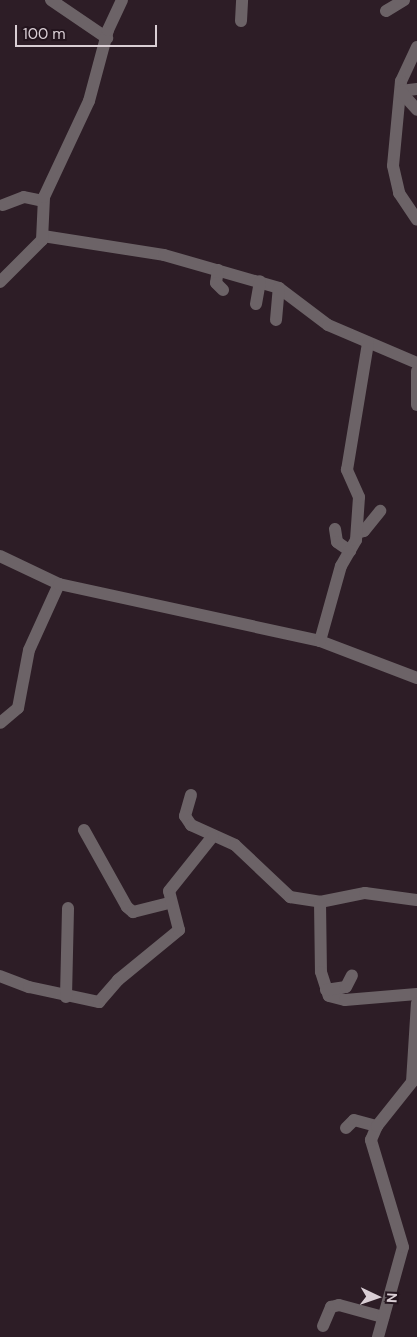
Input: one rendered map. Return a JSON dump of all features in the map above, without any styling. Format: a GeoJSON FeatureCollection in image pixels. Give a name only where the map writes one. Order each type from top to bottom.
{"type":"FeatureCollection","features":[{"type":"Feature","properties":{"kind":"street"},"geometry":{"type":"LineString","coordinates":[[52,0],[107,38]]}},
{"type":"Feature","properties":{"kind":"street"},"geometry":{"type":"LineString","coordinates":[[0,282],[40,245],[43,236],[43,201],[89,101],[107,38],[122,0]]}},
{"type":"Feature","properties":{"kind":"street"},"geometry":{"type":"LineString","coordinates":[[241,21],[242,0]]}},
{"type":"Feature","properties":{"kind":"street"},"geometry":{"type":"LineString","coordinates":[[386,11],[404,0]]}},
{"type":"Feature","properties":{"kind":"street"},"geometry":{"type":"LineString","coordinates":[[417,48],[406,65],[401,92],[393,166],[399,193],[417,220]]}},
{"type":"Feature","properties":{"kind":"street"},"geometry":{"type":"LineString","coordinates":[[401,92],[417,89]]}},
{"type":"Feature","properties":{"kind":"street"},"geometry":{"type":"LineString","coordinates":[[401,92],[417,110]]}},
{"type":"Feature","properties":{"kind":"street"},"geometry":{"type":"LineString","coordinates":[[3,205],[24,197],[43,201]]}},
{"type":"Feature","properties":{"kind":"street"},"geometry":{"type":"LineString","coordinates":[[43,236],[124,247],[218,270],[279,288],[328,325],[417,363]]}},
{"type":"Feature","properties":{"kind":"street"},"geometry":{"type":"LineString","coordinates":[[218,270],[216,283],[223,290]]}},
{"type":"Feature","properties":{"kind":"street"},"geometry":{"type":"LineString","coordinates":[[256,304],[260,282]]}},
{"type":"Feature","properties":{"kind":"street"},"geometry":{"type":"LineString","coordinates":[[276,320],[279,288]]}},
{"type":"Feature","properties":{"kind":"street"},"geometry":{"type":"LineString","coordinates":[[320,642],[332,589],[357,533],[359,497],[347,470],[368,343]]}},
{"type":"Feature","properties":{"kind":"street"},"geometry":{"type":"LineString","coordinates":[[417,371],[417,405]]}},
{"type":"Feature","properties":{"kind":"street"},"geometry":{"type":"LineString","coordinates":[[357,533],[364,531],[380,511]]}},
{"type":"Feature","properties":{"kind":"street"},"geometry":{"type":"LineString","coordinates":[[335,529],[337,542],[350,551]]}},
{"type":"Feature","properties":{"kind":"street"},"geometry":{"type":"LineString","coordinates":[[0,556],[59,584],[320,642],[417,678]]}},
{"type":"Feature","properties":{"kind":"street"},"geometry":{"type":"LineString","coordinates":[[0,723],[18,708],[29,650],[59,584]]}},
{"type":"Feature","properties":{"kind":"street"},"geometry":{"type":"LineString","coordinates":[[191,795],[185,816],[191,825],[251,858],[290,897],[320,902],[365,893],[417,900]]}},
{"type":"Feature","properties":{"kind":"street"},"geometry":{"type":"LineString","coordinates":[[84,830],[127,907],[133,912],[169,903]]}},
{"type":"Feature","properties":{"kind":"street"},"geometry":{"type":"LineString","coordinates":[[0,976],[91,1003],[104,998],[118,980],[179,930],[169,903],[169,891],[213,836]]}},
{"type":"Feature","properties":{"kind":"street"},"geometry":{"type":"LineString","coordinates":[[320,902],[318,932],[326,990],[339,999],[417,994]]}},
{"type":"Feature","properties":{"kind":"street"},"geometry":{"type":"LineString","coordinates":[[66,997],[68,908]]}},
{"type":"Feature","properties":{"kind":"street"},"geometry":{"type":"LineString","coordinates":[[326,990],[346,987],[352,975]]}},
{"type":"Feature","properties":{"kind":"street"},"geometry":{"type":"LineString","coordinates":[[378,1337],[403,1247],[372,1153],[377,1126],[412,1082],[417,1003]]}},
{"type":"Feature","properties":{"kind":"street"},"geometry":{"type":"LineString","coordinates":[[346,1128],[354,1120],[377,1126]]}},
{"type":"Feature","properties":{"kind":"street"},"geometry":{"type":"LineString","coordinates":[[323,1326],[331,1307],[339,1305],[383,1317]]}}]}
